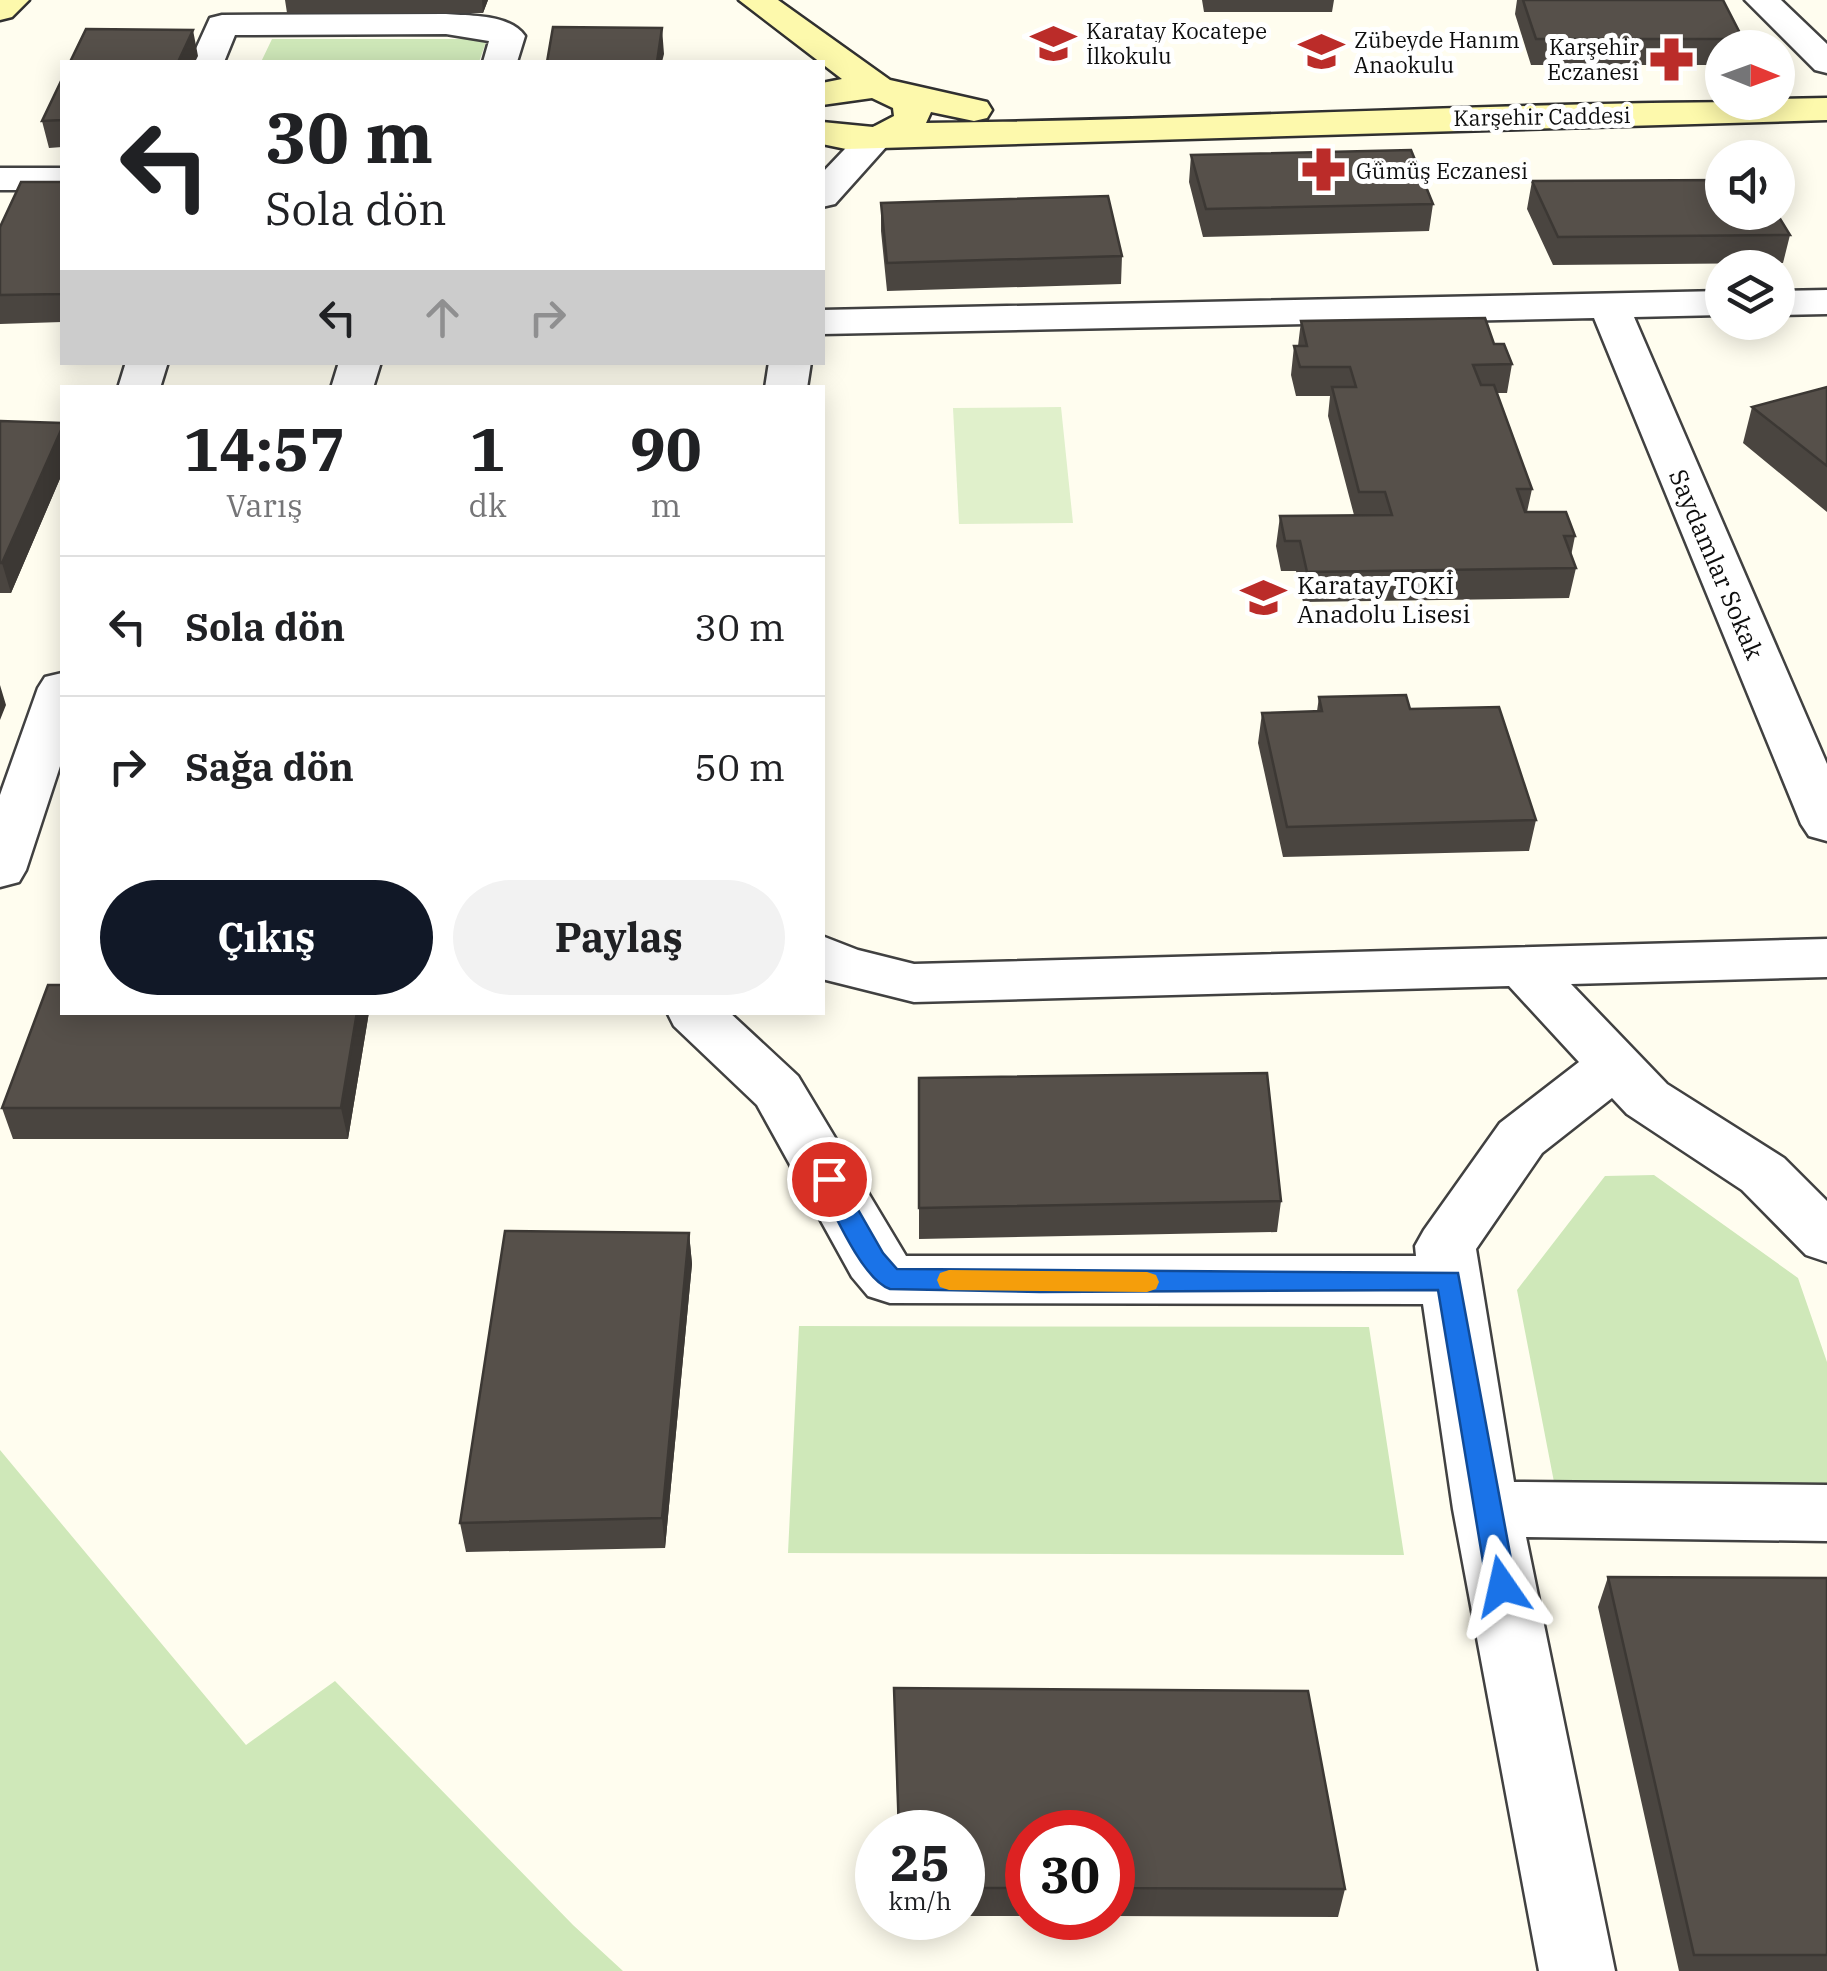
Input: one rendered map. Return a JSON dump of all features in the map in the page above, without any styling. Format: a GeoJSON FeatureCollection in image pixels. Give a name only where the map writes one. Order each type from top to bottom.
{"type":"FeatureCollection","features":[{"type":"Feature","properties":{"kind":"street"},"geometry":{"type":"LineString","coordinates":[[0,10],[12,0]]}},
{"type":"Feature","properties":{"kind":"street"},"geometry":{"type":"LineString","coordinates":[[1762,0],[1827,63]]}},
{"type":"Feature","properties":{"kind":"street","name":"Karşehir Caddesi"},"geometry":{"type":"LineString","coordinates":[[743,6],[794,60]]}},
{"type":"Feature","properties":{"kind":"street","name":"Karşehir Caddesi"},"geometry":{"type":"LineString","coordinates":[[743,6],[887,92],[962,109],[1029,116],[1218,118],[1257,123]]}},
{"type":"Feature","properties":{"kind":"street"},"geometry":{"type":"LineString","coordinates":[[209,60],[222,25],[446,24],[483,27],[508,36],[501,60]]}},
{"type":"Feature","properties":{"kind":"street"},"geometry":{"type":"LineString","coordinates":[[825,93],[843,89],[887,92],[912,105],[914,113],[910,121],[884,136],[825,193]]}},
{"type":"Feature","properties":{"kind":"street","name":"Karşehir Caddesi"},"geometry":{"type":"LineString","coordinates":[[825,134],[850,138],[1136,132],[1257,123],[1827,109]]}},
{"type":"Feature","properties":{"kind":"street"},"geometry":{"type":"LineString","coordinates":[[0,179],[60,179]]}},
{"type":"Feature","properties":{"kind":"street"},"geometry":{"type":"LineString","coordinates":[[1795,303],[1827,302]]}},
{"type":"Feature","properties":{"kind":"street"},"geometry":{"type":"LineString","coordinates":[[825,322],[1705,303]]}},
{"type":"Feature","properties":{"kind":"street","name":"Saydamlar Sokak"},"geometry":{"type":"LineString","coordinates":[[1608,304],[1827,824]]}},
{"type":"Feature","properties":{"kind":"street"},"geometry":{"type":"LineString","coordinates":[[0,870],[60,694]]}},
{"type":"Feature","properties":{"kind":"street"},"geometry":{"type":"LineString","coordinates":[[825,956],[842,964],[914,982],[1827,958]]}},
{"type":"Feature","properties":{"kind":"street"},"geometry":{"type":"LineString","coordinates":[[1524,968],[1647,1099],[1764,1174],[1824,1232]]}},
{"type":"Feature","properties":{"kind":"street"},"geometry":{"type":"LineString","coordinates":[[697,1015],[778,1092],[874,1260],[890,1279],[1449,1280]]}},
{"type":"Feature","properties":{"kind":"street"},"geometry":{"type":"LineString","coordinates":[[1576,1971],[1486,1510],[1445,1246],[1521,1138],[1615,1065]]}},
{"type":"Feature","properties":{"kind":"street"},"geometry":{"type":"LineString","coordinates":[[1486,1510],[1827,1512]]}},
{"type":"Feature","properties":{"kind":"green space"},"geometry":{"type":"Polygon","coordinates":[[[272,39],[487,39],[480,60],[262,60],[272,39]]]}},
{"type":"Feature","properties":{"kind":"green space"},"geometry":{"type":"Polygon","coordinates":[[[1061,407],[1073,523],[959,524],[953,408],[1061,407]]]}},
{"type":"Feature","properties":{"kind":"green space"},"geometry":{"type":"Polygon","coordinates":[[[1654,1175],[1798,1278],[1827,1362],[1827,1483],[1554,1482],[1517,1290],[1605,1176],[1654,1175]]]}},
{"type":"Feature","properties":{"kind":"green space"},"geometry":{"type":"Polygon","coordinates":[[[799,1326],[1369,1327],[1404,1555],[788,1553],[799,1326]]]}},
{"type":"Feature","properties":{"kind":"green space"},"geometry":{"type":"Polygon","coordinates":[[[0,1450],[246,1745],[335,1681],[573,1925],[623,1971],[0,1971],[0,1450]]]}},
{"type":"Feature","properties":{"kind":"building"},"geometry":{"type":"Polygon","coordinates":[[[1523,0],[1723,0],[1738,30],[1705,30],[1705,39],[1536,39],[1523,0]]]}},
{"type":"Feature","properties":{"kind":"building"},"geometry":{"type":"Polygon","coordinates":[[[553,27],[662,28],[657,60],[547,60],[553,27]]]}},
{"type":"Feature","properties":{"kind":"building"},"geometry":{"type":"Polygon","coordinates":[[[86,29],[193,30],[179,60],[71,60],[86,29]]]}},
{"type":"Feature","properties":{"kind":"building"},"geometry":{"type":"Polygon","coordinates":[[[60,83],[60,120],[42,121],[60,83]]]}},
{"type":"Feature","properties":{"kind":"building"},"geometry":{"type":"Polygon","coordinates":[[[1411,150],[1433,204],[1206,209],[1191,155],[1411,150]]]}},
{"type":"Feature","properties":{"kind":"building"},"geometry":{"type":"Polygon","coordinates":[[[1705,180],[1705,230],[1787,230],[1790,235],[1558,237],[1532,181],[1705,180]]]}},
{"type":"Feature","properties":{"kind":"building"},"geometry":{"type":"Polygon","coordinates":[[[21,182],[60,182],[60,294],[0,295],[0,227],[21,182]]]}},
{"type":"Feature","properties":{"kind":"building"},"geometry":{"type":"Polygon","coordinates":[[[1108,196],[1122,256],[887,263],[881,203],[1108,196]]]}},
{"type":"Feature","properties":{"kind":"building"},"geometry":{"type":"Polygon","coordinates":[[[1485,318],[1494,344],[1504,344],[1512,364],[1473,365],[1481,385],[1494,385],[1532,489],[1517,489],[1525,512],[1566,512],[1575,536],[1564,536],[1576,568],[1307,572],[1300,541],[1285,541],[1280,516],[1392,515],[1385,492],[1359,492],[1332,387],[1356,387],[1350,367],[1300,367],[1294,346],[1307,346],[1301,321],[1485,318]]]}},
{"type":"Feature","properties":{"kind":"building"},"geometry":{"type":"Polygon","coordinates":[[[1827,387],[1827,466],[1752,407],[1827,387]]]}},
{"type":"Feature","properties":{"kind":"building"},"geometry":{"type":"Polygon","coordinates":[[[0,421],[60,423],[60,432],[0,563],[0,421]]]}},
{"type":"Feature","properties":{"kind":"building"},"geometry":{"type":"Polygon","coordinates":[[[1406,695],[1410,709],[1499,707],[1536,820],[1287,827],[1262,713],[1322,711],[1319,697],[1406,695]]]}},
{"type":"Feature","properties":{"kind":"building"},"geometry":{"type":"Polygon","coordinates":[[[48,985],[60,985],[60,1015],[356,1015],[341,1108],[2,1108],[48,985]]]}},
{"type":"Feature","properties":{"kind":"building"},"geometry":{"type":"Polygon","coordinates":[[[1267,1073],[1281,1201],[919,1208],[919,1078],[1267,1073]]]}},
{"type":"Feature","properties":{"kind":"building"},"geometry":{"type":"Polygon","coordinates":[[[505,1231],[689,1233],[662,1518],[460,1523],[505,1231]]]}},
{"type":"Feature","properties":{"kind":"building"},"geometry":{"type":"Polygon","coordinates":[[[1608,1577],[1827,1578],[1827,1955],[1694,1955],[1608,1577]]]}},
{"type":"Feature","properties":{"kind":"building"},"geometry":{"type":"Polygon","coordinates":[[[894,1688],[1308,1691],[1345,1889],[1135,1888],[1135,1810],[1005,1810],[1005,1888],[985,1888],[985,1810],[898,1810],[894,1688]]]}},
{"type":"Feature","properties":{"kind":"slow traffic"},"geometry":{"type":"LineString","coordinates":[[949,1280],[1147,1282]]}},
{"type":"Feature","properties":{"kind":"place","name":"Karatay Kocatepe İlkokulu"},"geometry":{"type":"Point","coordinates":[1053,43]}},
{"type":"Feature","properties":{"kind":"place","name":"Zübeyde Hanım Anaokulu"},"geometry":{"type":"Point","coordinates":[1321,52]}},
{"type":"Feature","properties":{"kind":"place","name":"Karşehir Eczanesi"},"geometry":{"type":"Point","coordinates":[1672,59]}},
{"type":"Feature","properties":{"kind":"place","name":"Gümüş Eczanesi"},"geometry":{"type":"Point","coordinates":[1323,170]}},
{"type":"Feature","properties":{"kind":"place","name":"Karatay TOKİ Anadolu Lisesi"},"geometry":{"type":"Point","coordinates":[1264,598]}},
{"type":"Feature","properties":{"kind":"route"},"geometry":{"type":"LineString","coordinates":[[829,1179],[874,1260],[890,1279],[1449,1280],[1475,1448],[1502,1586]]}}]}
